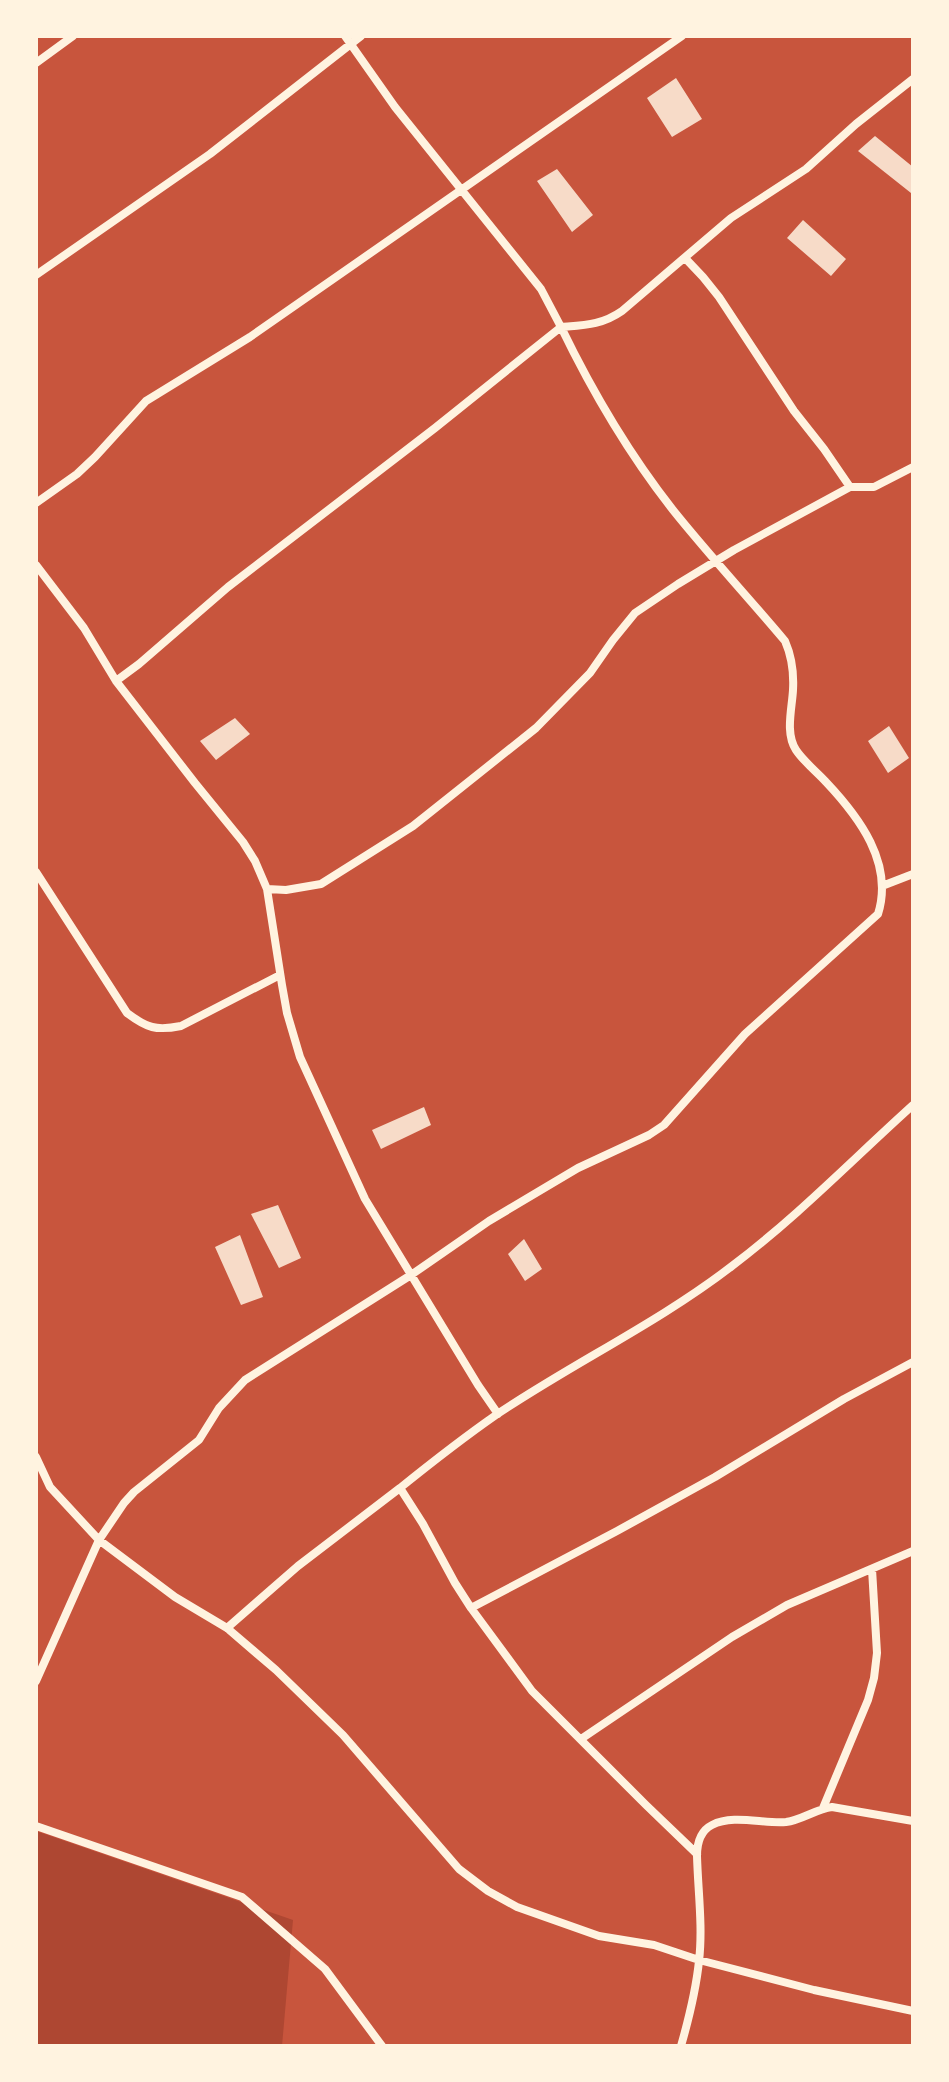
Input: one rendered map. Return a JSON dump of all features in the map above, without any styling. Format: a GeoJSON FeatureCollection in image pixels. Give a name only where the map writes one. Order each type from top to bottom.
{"type":"FeatureCollection","features":[{"type":"Feature","properties":{"kind":"street"},"geometry":{"type":"LineString","coordinates":[[36,63],[73,36]]}},
{"type":"Feature","properties":{"kind":"street"},"geometry":{"type":"LineString","coordinates":[[36,275],[210,154],[348,39],[361,36]]}},
{"type":"Feature","properties":{"kind":"street"},"geometry":{"type":"LineString","coordinates":[[36,503],[77,474],[146,401],[250,337],[682,36]]}},
{"type":"Feature","properties":{"kind":"street"},"geometry":{"type":"LineString","coordinates":[[36,1681],[99,1540],[124,1503],[199,1440],[219,1408],[245,1380],[411,1275],[489,1221],[597,1158],[664,1125],[745,1034],[878,914],[882,902],[878,859],[861,824],[797,751],[791,740],[793,670],[788,648],[672,508],[628,446],[586,378],[541,289],[395,107],[348,39]]}},
{"type":"Feature","properties":{"kind":"street"},"geometry":{"type":"LineString","coordinates":[[116,681],[228,587],[561,327],[608,320],[740,211],[806,169],[913,79]]}},
{"type":"Feature","properties":{"kind":"street"},"geometry":{"type":"LineString","coordinates":[[685,258],[719,297],[794,411],[850,487]]}},
{"type":"Feature","properties":{"kind":"street"},"geometry":{"type":"LineString","coordinates":[[267,889],[286,890],[321,884],[413,826],[505,754],[558,707],[590,673],[635,613],[734,550],[850,487],[874,487],[913,467]]}},
{"type":"Feature","properties":{"kind":"street"},"geometry":{"type":"LineString","coordinates":[[36,565],[84,628],[116,681],[255,861],[267,889],[287,1013],[300,1057],[365,1199],[498,1414]]}},
{"type":"Feature","properties":{"kind":"street"},"geometry":{"type":"LineString","coordinates":[[36,872],[127,1013],[152,1028],[181,1026],[280,975]]}},
{"type":"Feature","properties":{"kind":"street"},"geometry":{"type":"LineString","coordinates":[[882,886],[913,874]]}},
{"type":"Feature","properties":{"kind":"street"},"geometry":{"type":"LineString","coordinates":[[227,1628],[298,1566],[498,1414],[639,1329],[731,1267],[793,1217],[913,1105]]}},
{"type":"Feature","properties":{"kind":"street"},"geometry":{"type":"LineString","coordinates":[[471,1608],[715,1477],[844,1399],[913,1362]]}},
{"type":"Feature","properties":{"kind":"street"},"geometry":{"type":"LineString","coordinates":[[36,1457],[50,1487],[99,1540],[175,1597],[227,1628],[276,1670],[343,1735],[459,1869],[476,1883],[517,1907],[599,1936],[654,1945],[814,1990],[913,2011]]}},
{"type":"Feature","properties":{"kind":"street"},"geometry":{"type":"LineString","coordinates":[[400,1488],[471,1608],[532,1691],[697,1854]]}},
{"type":"Feature","properties":{"kind":"street"},"geometry":{"type":"LineString","coordinates":[[581,1739],[787,1605],[913,1551]]}},
{"type":"Feature","properties":{"kind":"street"},"geometry":{"type":"LineString","coordinates":[[823,1808],[868,1700],[874,1678],[877,1653],[872,1569]]}},
{"type":"Feature","properties":{"kind":"street"},"geometry":{"type":"LineString","coordinates":[[681,2046],[699,1960],[697,1854],[701,1835],[712,1824],[749,1820],[786,1822],[823,1808],[841,1807],[913,1821]]}},
{"type":"Feature","properties":{"kind":"street"},"geometry":{"type":"LineString","coordinates":[[36,1826],[242,1897],[325,1969],[382,2046]]}},
{"type":"Feature","properties":{"kind":"shaded area"},"geometry":{"type":"Polygon","coordinates":[[[36,1831],[293,1920],[282,2046],[36,2046],[36,1831]]]}},
{"type":"Feature","properties":{"kind":"building"},"geometry":{"type":"Polygon","coordinates":[[[676,78],[702,119],[672,137],[647,98],[676,78]]]}},
{"type":"Feature","properties":{"kind":"building"},"geometry":{"type":"Polygon","coordinates":[[[875,136],[913,167],[911,193],[858,151],[875,136]]]}},
{"type":"Feature","properties":{"kind":"building"},"geometry":{"type":"Polygon","coordinates":[[[557,169],[593,215],[572,232],[537,181],[557,169]]]}},
{"type":"Feature","properties":{"kind":"building"},"geometry":{"type":"Polygon","coordinates":[[[803,220],[846,259],[831,276],[787,238],[803,220]]]}},
{"type":"Feature","properties":{"kind":"building"},"geometry":{"type":"Polygon","coordinates":[[[235,718],[250,734],[216,760],[200,741],[235,718]]]}},
{"type":"Feature","properties":{"kind":"building"},"geometry":{"type":"Polygon","coordinates":[[[889,726],[909,758],[888,773],[868,741],[889,726]]]}},
{"type":"Feature","properties":{"kind":"building"},"geometry":{"type":"Polygon","coordinates":[[[424,1107],[431,1125],[381,1149],[372,1130],[424,1107]]]}},
{"type":"Feature","properties":{"kind":"building"},"geometry":{"type":"Polygon","coordinates":[[[278,1205],[301,1258],[279,1268],[251,1214],[278,1205]]]}},
{"type":"Feature","properties":{"kind":"building"},"geometry":{"type":"Polygon","coordinates":[[[240,1235],[263,1297],[241,1305],[215,1247],[240,1235]]]}},
{"type":"Feature","properties":{"kind":"building"},"geometry":{"type":"Polygon","coordinates":[[[524,1239],[542,1269],[525,1281],[508,1254],[524,1239]]]}}]}
